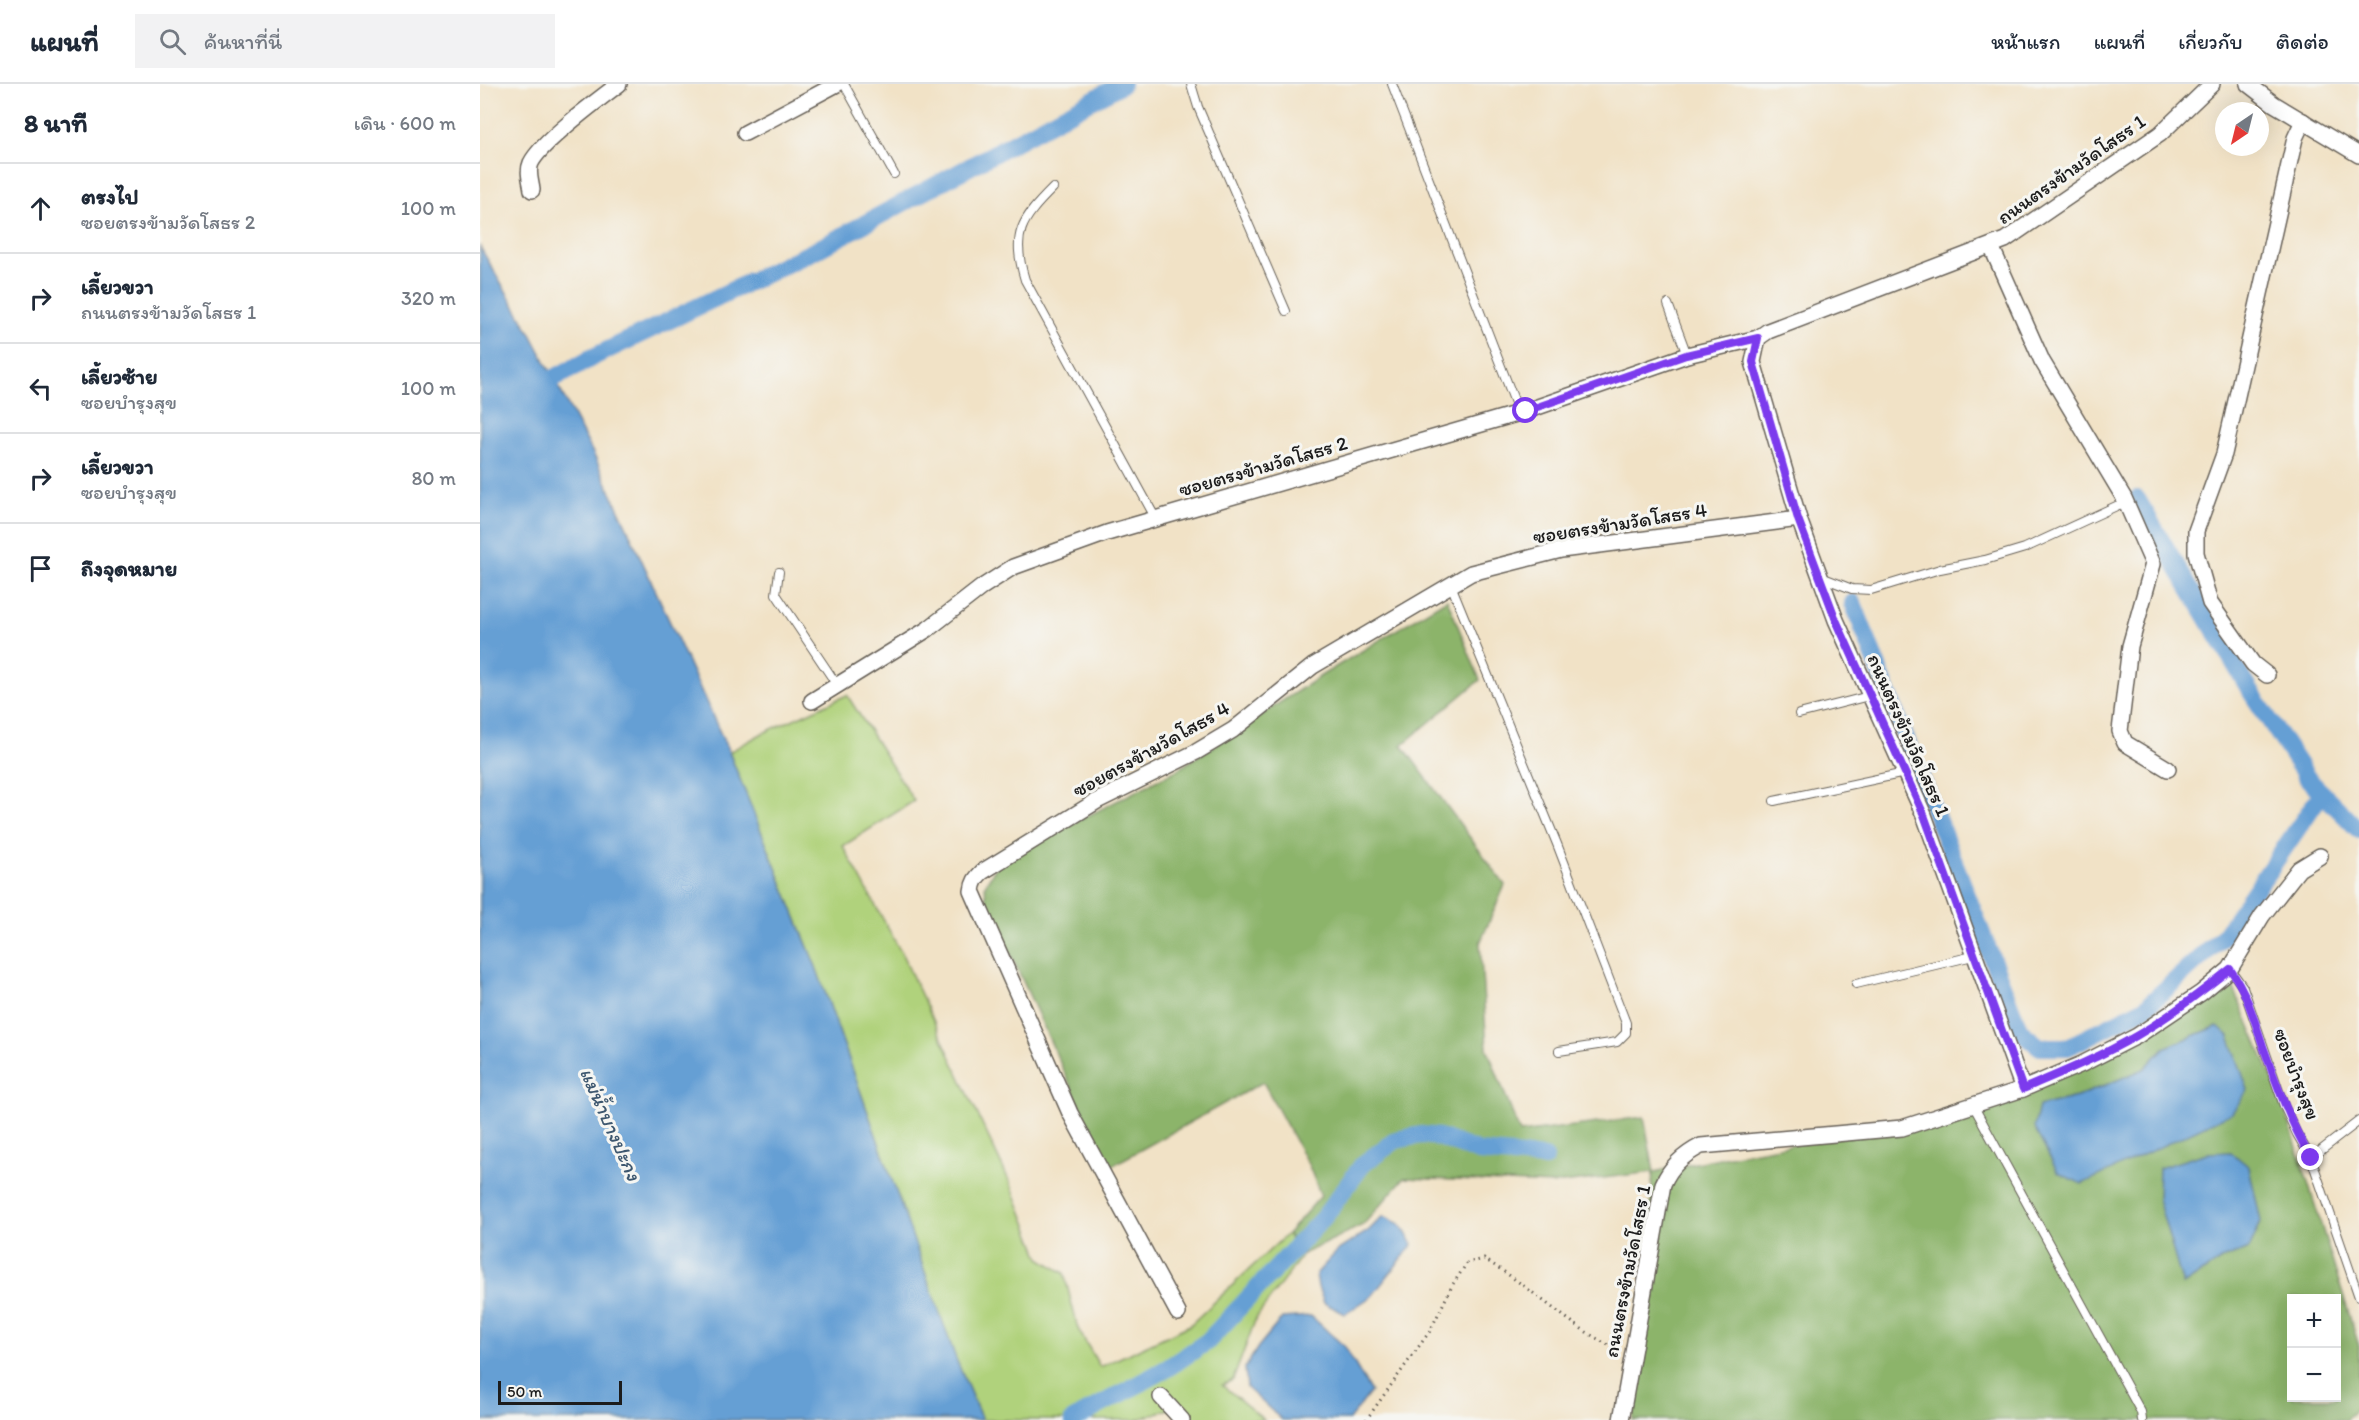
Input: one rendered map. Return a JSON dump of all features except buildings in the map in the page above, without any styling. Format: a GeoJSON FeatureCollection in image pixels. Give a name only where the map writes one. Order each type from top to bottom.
{"type":"FeatureCollection","features":[{"type":"Feature","properties":{"kind":"street"},"geometry":{"type":"LineString","coordinates":[[532,190],[529,173],[531,163],[542,147],[619,84]]}},
{"type":"Feature","properties":{"kind":"street"},"geometry":{"type":"LineString","coordinates":[[745,132],[837,84]]}},
{"type":"Feature","properties":{"kind":"street","name":"ถนนตรงข้ามวัดโสธร 1"},"geometry":{"type":"LineString","coordinates":[[1621,1420],[1663,1184],[1669,1172],[1690,1152],[1701,1146],[1902,1128],[2023,1089],[1973,956],[1924,815],[1836,620],[1798,519],[1753,362],[1758,338],[1768,331],[1991,246],[2023,229],[2160,134],[2212,84]]}},
{"type":"Feature","properties":{"kind":"street"},"geometry":{"type":"LineString","coordinates":[[2248,84],[2359,155]]}},
{"type":"Feature","properties":{"kind":"street"},"geometry":{"type":"LineString","coordinates":[[2267,675],[2253,664],[2210,603],[2196,553],[2196,531],[2224,454],[2295,138],[2303,121]]}},
{"type":"Feature","properties":{"kind":"street"},"geometry":{"type":"LineString","coordinates":[[1991,246],[2042,361],[2125,502],[2153,564],[2130,646],[2120,731],[2126,742],[2168,769]]}},
{"type":"Feature","properties":{"kind":"street","name":"ซอยตรงข้ามวัดโสธร 2"},"geometry":{"type":"LineString","coordinates":[[812,701],[928,629],[982,587],[1013,567],[1107,533],[1519,413],[1686,355],[1758,338]]}},
{"type":"Feature","properties":{"kind":"street","name":"ซอยตรงข้ามวัดโสธร 4"},"geometry":{"type":"LineString","coordinates":[[1178,1313],[1070,1113],[972,891],[973,883],[982,872],[1097,801],[1196,752],[1233,730],[1313,666],[1471,573],[1560,550],[1798,519]]}},
{"type":"Feature","properties":{"kind":"street"},"geometry":{"type":"LineString","coordinates":[[2023,1089],[2082,1064],[2137,1036],[2201,993],[2230,969],[2262,916],[2299,869],[2320,856]]}},
{"type":"Feature","properties":{"kind":"street"},"geometry":{"type":"LineString","coordinates":[[1161,1397],[1182,1420]]}},
{"type":"Feature","properties":{"kind":"lane"},"geometry":{"type":"LineString","coordinates":[[844,84],[894,174]]}},
{"type":"Feature","properties":{"kind":"lane"},"geometry":{"type":"LineString","coordinates":[[1191,84],[1198,107],[1286,311]]}},
{"type":"Feature","properties":{"kind":"lane"},"geometry":{"type":"LineString","coordinates":[[1392,84],[1519,413]]}},
{"type":"Feature","properties":{"kind":"lane"},"geometry":{"type":"LineString","coordinates":[[1053,188],[1030,210],[1020,230],[1018,256],[1025,280],[1156,519]]}},
{"type":"Feature","properties":{"kind":"lane"},"geometry":{"type":"LineString","coordinates":[[1668,304],[1686,355]]}},
{"type":"Feature","properties":{"kind":"lane"},"geometry":{"type":"LineString","coordinates":[[1819,576],[1852,589],[1871,590],[1940,569],[1985,560],[2025,548],[2125,502]]}},
{"type":"Feature","properties":{"kind":"lane"},"geometry":{"type":"LineString","coordinates":[[779,572],[776,594],[837,685]]}},
{"type":"Feature","properties":{"kind":"lane"},"geometry":{"type":"LineString","coordinates":[[1451,585],[1557,844],[1626,1023],[1626,1033],[1617,1042],[1559,1051]]}},
{"type":"Feature","properties":{"kind":"lane"},"geometry":{"type":"LineString","coordinates":[[1799,714],[1869,696]]}},
{"type":"Feature","properties":{"kind":"lane"},"geometry":{"type":"LineString","coordinates":[[1774,801],[1905,773]]}},
{"type":"Feature","properties":{"kind":"lane"},"geometry":{"type":"LineString","coordinates":[[1856,984],[1973,956]]}},
{"type":"Feature","properties":{"kind":"lane","name":"ซอยบำรุงสุข"},"geometry":{"type":"LineString","coordinates":[[2230,969],[2243,987],[2284,1106],[2311,1158],[2359,1297]]}},
{"type":"Feature","properties":{"kind":"lane"},"geometry":{"type":"LineString","coordinates":[[1972,1104],[2141,1412],[2142,1420]]}},
{"type":"Feature","properties":{"kind":"lane"},"geometry":{"type":"LineString","coordinates":[[2311,1158],[2359,1121]]}},
{"type":"Feature","properties":{"kind":"path"},"geometry":{"type":"LineString","coordinates":[[1366,1420],[1430,1331],[1453,1284],[1467,1263],[1485,1259],[1508,1273],[1599,1341],[1632,1355]]}},
{"type":"Feature","properties":{"kind":"green space"},"geometry":{"type":"Polygon","coordinates":[[[1447,599],[1480,680],[1402,745],[1505,885],[1480,943],[1487,1048],[1520,1133],[1644,1117],[1654,1172],[2006,1105],[2232,984],[2284,1106],[2359,1346],[2359,1409],[2345,1420],[1633,1420],[1653,1172],[1554,1184],[1404,1178],[1363,1225],[1303,1254],[1287,1234],[1321,1196],[1309,1166],[1263,1082],[1108,1168],[986,900],[985,885],[1000,861],[1177,770],[1319,677],[1447,599]],[[2217,1026],[2164,1048],[2144,1069],[2077,1097],[2039,1106],[2232,1113],[2229,1036],[2217,1026]],[[2261,1223],[2183,1285],[2224,1258],[2249,1249],[2261,1223]]]}},
{"type":"Feature","properties":{"kind":"green space"},"geometry":{"type":"Polygon","coordinates":[[[847,695],[914,801],[843,846],[901,952],[1012,1187],[1040,1258],[1064,1273],[1078,1329],[1100,1367],[1190,1325],[1287,1234],[1303,1254],[1256,1318],[1233,1380],[1222,1385],[1264,1420],[1192,1420],[1180,1405],[1137,1420],[982,1420],[956,1359],[816,967],[729,752],[761,734],[847,695]]]}},
{"type":"Feature","properties":{"kind":"water","name":"แม่น้ำบางปะกง"},"geometry":{"type":"Polygon","coordinates":[[[480,247],[530,332],[593,453],[729,752],[816,967],[956,1359],[982,1420],[480,1420],[480,247]]]}},
{"type":"Feature","properties":{"kind":"water"},"geometry":{"type":"Polygon","coordinates":[[[2218,1026],[2229,1036],[2248,1090],[2232,1113],[2082,1184],[2058,1173],[2034,1128],[2039,1106],[2077,1097],[2144,1069],[2164,1048],[2218,1026]]]}},
{"type":"Feature","properties":{"kind":"water"},"geometry":{"type":"Polygon","coordinates":[[[2231,1152],[2249,1167],[2261,1222],[2249,1249],[2224,1258],[2183,1285],[2158,1199],[2159,1168],[2207,1153],[2231,1152]]]}},
{"type":"Feature","properties":{"kind":"water"},"geometry":{"type":"Polygon","coordinates":[[[1383,1216],[1400,1224],[1413,1244],[1372,1296],[1345,1314],[1324,1303],[1316,1274],[1338,1250],[1368,1231],[1383,1216]]]}},
{"type":"Feature","properties":{"kind":"water"},"geometry":{"type":"Polygon","coordinates":[[[1311,1316],[1345,1347],[1371,1392],[1349,1420],[1282,1420],[1247,1388],[1245,1368],[1258,1347],[1282,1318],[1311,1316]]]}},
{"type":"Feature","properties":{"kind":"waterway"},"geometry":{"type":"LineString","coordinates":[[533,390],[591,358],[818,249],[1122,84]]}},
{"type":"Feature","properties":{"kind":"waterway"},"geometry":{"type":"LineString","coordinates":[[2137,499],[2251,692],[2308,779],[2359,830]]}},
{"type":"Feature","properties":{"kind":"waterway"},"geometry":{"type":"LineString","coordinates":[[1853,603],[2020,1031],[2040,1047],[2068,1047],[2145,1008],[2224,936],[2322,793]]}},
{"type":"Feature","properties":{"kind":"waterway"},"geometry":{"type":"LineString","coordinates":[[1073,1420],[1166,1369],[1208,1341],[1324,1217],[1363,1164],[1396,1140],[1421,1135],[1439,1137],[1479,1152],[1545,1158]]}},
{"type":"Feature","properties":{"kind":"route"},"geometry":{"type":"LineString","coordinates":[[1526,411],[1686,355],[1758,338],[1753,353],[1753,362],[1798,519],[1836,620],[1924,815],[1973,956],[2023,1089],[2082,1064],[2137,1036],[2201,993],[2230,969],[2243,987],[2284,1106],[2311,1158]]}}]}
